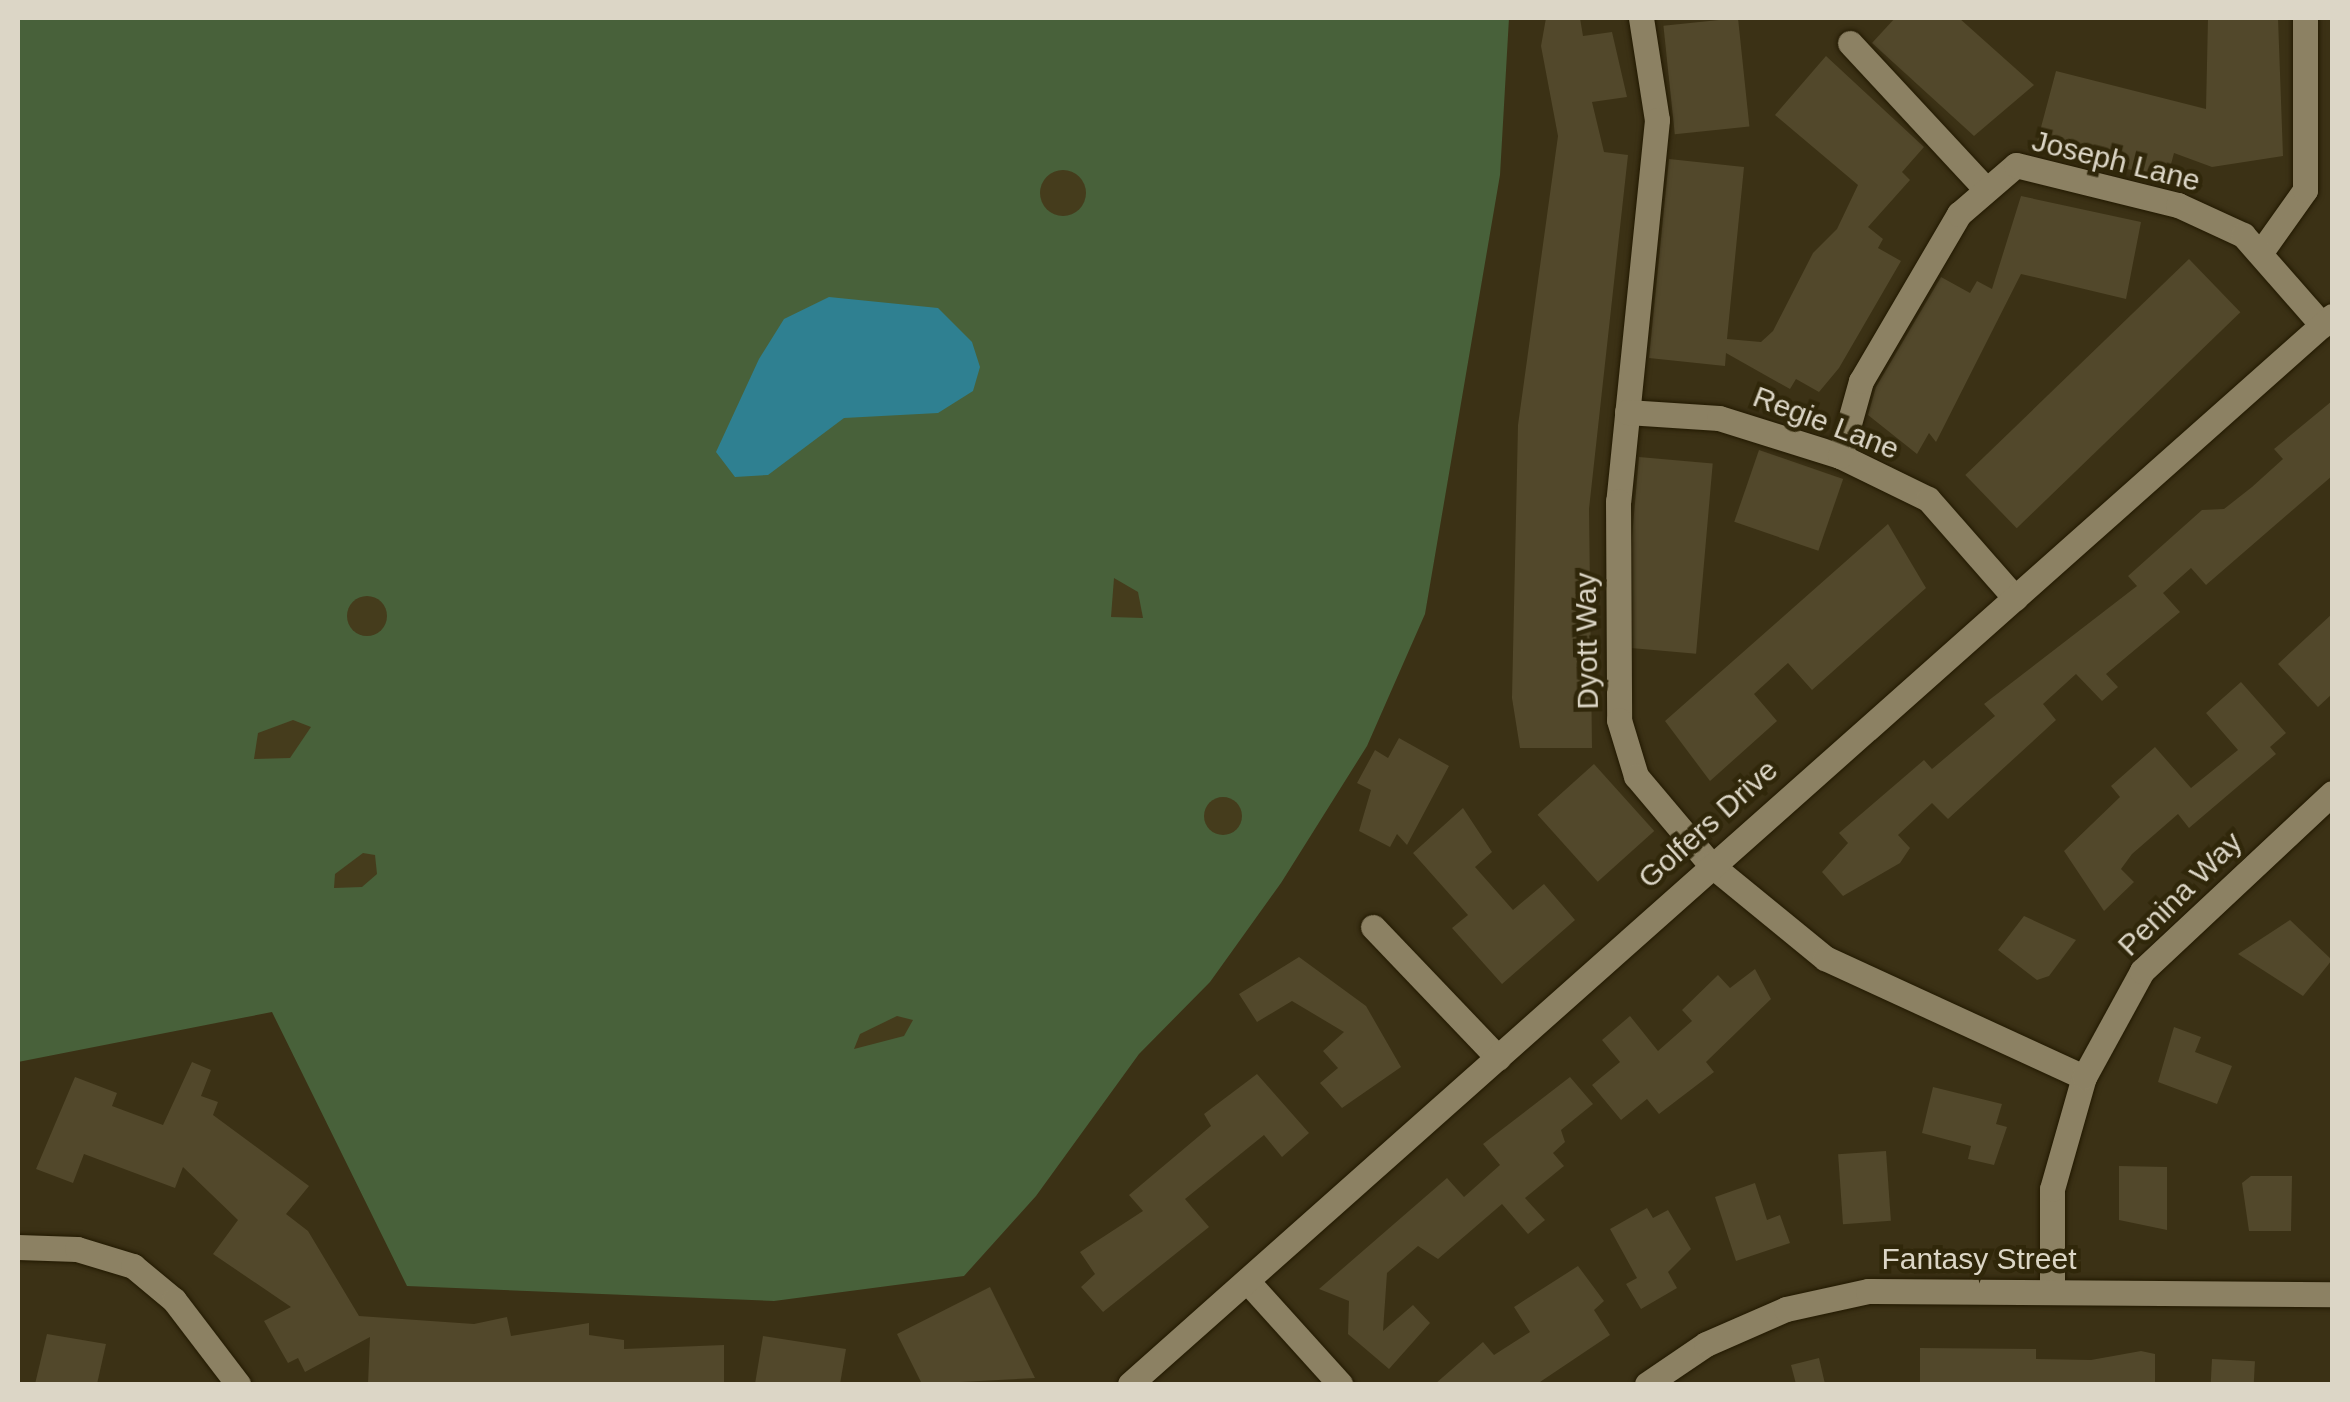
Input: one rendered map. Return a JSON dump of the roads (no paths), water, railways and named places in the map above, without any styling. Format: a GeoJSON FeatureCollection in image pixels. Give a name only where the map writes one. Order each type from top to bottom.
{"type":"FeatureCollection","features":[{"type":"Feature","properties":{"kind":"street","name":"Dyott Way"},"geometry":{"type":"LineString","coordinates":[[1641,18],[1657,120],[1627,412],[1619,720],[1636,776],[1710,864],[1824,958],[2084,1077]]}},
{"type":"Feature","properties":{"kind":"street"},"geometry":{"type":"LineString","coordinates":[[2262,252],[2305,190],[2305,18]]}},
{"type":"Feature","properties":{"kind":"street"},"geometry":{"type":"LineString","coordinates":[[1840,456],[1862,381],[1983,186],[1850,43]]}},
{"type":"Feature","properties":{"kind":"street","name":"Joseph Lane"},"geometry":{"type":"LineString","coordinates":[[1983,186],[2016,165],[2178,205],[2262,252],[2327,321]]}},
{"type":"Feature","properties":{"kind":"street","name":"Golfers Drive"},"geometry":{"type":"LineString","coordinates":[[1130,1384],[1710,864],[2327,321]]}},
{"type":"Feature","properties":{"kind":"street","name":"Regie Lane"},"geometry":{"type":"LineString","coordinates":[[1627,412],[1719,418],[1840,456],[1928,499],[2016,598]]}},
{"type":"Feature","properties":{"kind":"street","name":"Penina Way"},"geometry":{"type":"LineString","coordinates":[[2052,1291],[2052,1189],[2084,1077],[2142,971],[2332,792]]}},
{"type":"Feature","properties":{"kind":"street"},"geometry":{"type":"LineString","coordinates":[[1374,926],[1498,1058]]}},
{"type":"Feature","properties":{"kind":"street"},"geometry":{"type":"LineString","coordinates":[[18,1247],[77,1249],[133,1266],[174,1300],[238,1384]]}},
{"type":"Feature","properties":{"kind":"street"},"geometry":{"type":"LineString","coordinates":[[1248,1282],[1340,1384]]}},
{"type":"Feature","properties":{"kind":"street","name":"Fantasy Street"},"geometry":{"type":"LineString","coordinates":[[1647,1384],[1706,1344],[1786,1309],[1868,1291],[2332,1294]]}},
{"type":"Feature","properties":{"kind":"water"},"geometry":{"type":"Polygon","coordinates":[[[829,297],[938,308],[972,342],[980,367],[973,391],[938,413],[844,418],[768,475],[735,477],[716,452],[759,359],[784,319],[829,297]]]}}]}
